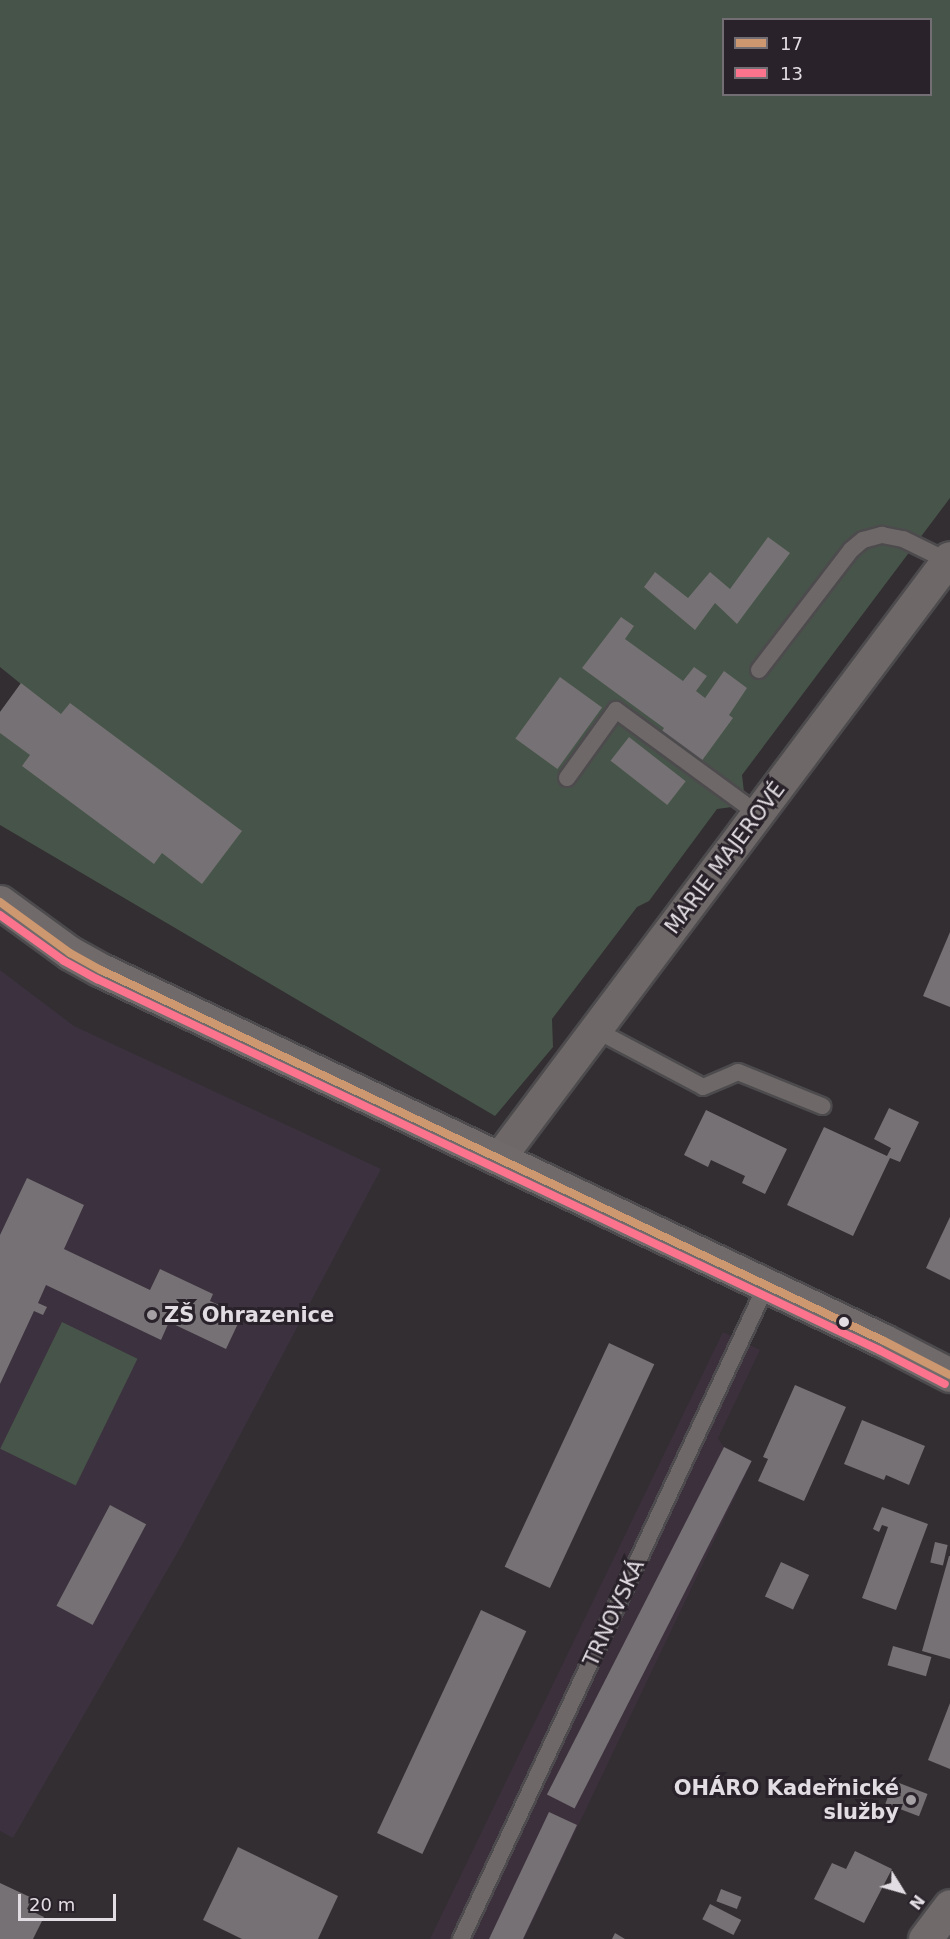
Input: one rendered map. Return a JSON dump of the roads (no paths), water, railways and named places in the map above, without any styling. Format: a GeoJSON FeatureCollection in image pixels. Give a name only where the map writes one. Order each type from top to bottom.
{"type":"FeatureCollection","features":[{"type":"Feature","properties":{"kind":"street","name":"MARIE MAJEROVÉ"},"geometry":{"type":"LineString","coordinates":[[500,1159],[949,560]]}},
{"type":"Feature","properties":{"kind":"street"},"geometry":{"type":"LineString","coordinates":[[0,902],[70,953],[101,970],[884,1341],[950,1375]]}},
{"type":"Feature","properties":{"kind":"street"},"geometry":{"type":"LineString","coordinates":[[884,1341],[950,1367]]}},
{"type":"Feature","properties":{"kind":"street"},"geometry":{"type":"LineString","coordinates":[[925,1939],[950,1906]]}},
{"type":"Feature","properties":{"kind":"lane"},"geometry":{"type":"LineString","coordinates":[[759,670],[851,550],[863,540],[882,535],[903,539],[949,560]]}},
{"type":"Feature","properties":{"kind":"lane"},"geometry":{"type":"LineString","coordinates":[[567,778],[616,710],[758,814]]}},
{"type":"Feature","properties":{"kind":"lane"},"geometry":{"type":"LineString","coordinates":[[596,1030],[703,1087],[738,1072],[822,1106]]}},
{"type":"Feature","properties":{"kind":"lane","name":"TRNOVSKÁ"},"geometry":{"type":"LineString","coordinates":[[460,1939],[766,1286]]}},
{"type":"Feature","properties":{"kind":"place","name":"ZŠ Ohrazenice"},"geometry":{"type":"Point","coordinates":[152,1315]}},
{"type":"Feature","properties":{"kind":"place","name":"OHÁRO Kadeřnické služby"},"geometry":{"type":"Point","coordinates":[911,1800]}}]}
